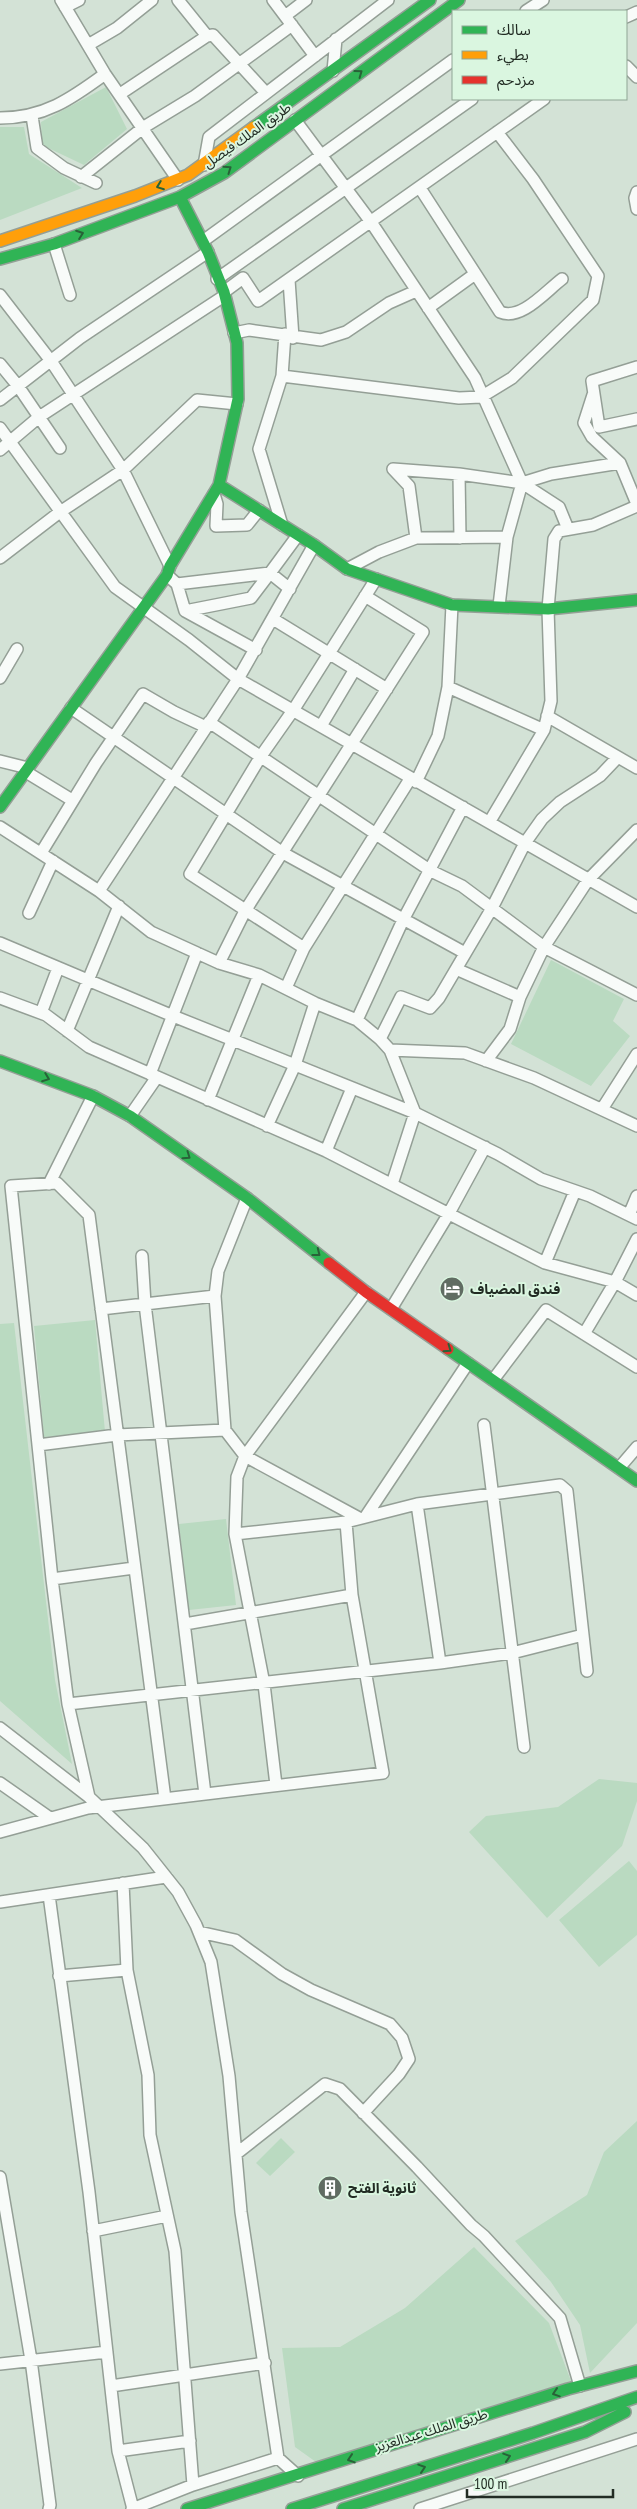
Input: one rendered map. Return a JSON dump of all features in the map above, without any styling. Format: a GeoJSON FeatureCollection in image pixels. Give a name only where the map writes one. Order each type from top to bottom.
{"type":"FeatureCollection","features":[{"type":"Feature","properties":{"kind":"main road","name":"طريق الملك فيصل"},"geometry":{"type":"LineString","coordinates":[[0,241],[178,180],[204,165],[430,0]]}},
{"type":"Feature","properties":{"kind":"main road","name":"طريق الملك فيصل"},"geometry":{"type":"LineString","coordinates":[[0,260],[54,244],[180,197],[224,172],[459,0]]}},
{"type":"Feature","properties":{"kind":"main road"},"geometry":{"type":"LineString","coordinates":[[0,807],[169,571],[216,490],[237,404],[237,342],[224,294],[208,252],[180,197]]}},
{"type":"Feature","properties":{"kind":"main road"},"geometry":{"type":"LineString","coordinates":[[216,490],[259,510],[347,569],[452,605],[548,609],[637,600]]}},
{"type":"Feature","properties":{"kind":"main road"},"geometry":{"type":"LineString","coordinates":[[0,1061],[93,1096],[130,1116],[247,1198],[366,1292],[637,1481]]}},
{"type":"Feature","properties":{"kind":"main road"},"geometry":{"type":"LineString","coordinates":[[188,2509],[299,2483],[580,2386],[637,2371]]}},
{"type":"Feature","properties":{"kind":"main road"},"geometry":{"type":"LineString","coordinates":[[564,2403],[637,2377]]}},
{"type":"Feature","properties":{"kind":"main road"},"geometry":{"type":"LineString","coordinates":[[292,2509],[533,2433],[637,2397]]}},
{"type":"Feature","properties":{"kind":"main road"},"geometry":{"type":"LineString","coordinates":[[344,2509],[585,2432],[637,2407]]}},
{"type":"Feature","properties":{"kind":"street"},"geometry":{"type":"LineString","coordinates":[[79,0],[63,3],[105,74],[144,127],[178,180]]}},
{"type":"Feature","properties":{"kind":"street"},"geometry":{"type":"LineString","coordinates":[[88,45],[116,28],[152,0]]}},
{"type":"Feature","properties":{"kind":"street"},"geometry":{"type":"LineString","coordinates":[[178,0],[207,36]]}},
{"type":"Feature","properties":{"kind":"street"},"geometry":{"type":"LineString","coordinates":[[273,0],[315,56]]}},
{"type":"Feature","properties":{"kind":"street"},"geometry":{"type":"LineString","coordinates":[[81,177],[144,127],[195,96],[239,64],[289,20],[306,0]]}},
{"type":"Feature","properties":{"kind":"street"},"geometry":{"type":"LineString","coordinates":[[204,165],[210,137],[388,0]]}},
{"type":"Feature","properties":{"kind":"street"},"geometry":{"type":"LineString","coordinates":[[529,10],[542,5]]}},
{"type":"Feature","properties":{"kind":"street"},"geometry":{"type":"LineString","coordinates":[[120,94],[207,36],[212,35],[266,93]]}},
{"type":"Feature","properties":{"kind":"street"},"geometry":{"type":"LineString","coordinates":[[333,71],[336,39]]}},
{"type":"Feature","properties":{"kind":"street"},"geometry":{"type":"LineString","coordinates":[[203,241],[323,156],[452,61]]}},
{"type":"Feature","properties":{"kind":"street"},"geometry":{"type":"LineString","coordinates":[[627,67],[637,77]]}},
{"type":"Feature","properties":{"kind":"street"},"geometry":{"type":"LineString","coordinates":[[0,118],[32,116],[73,97],[105,74]]}},
{"type":"Feature","properties":{"kind":"street"},"geometry":{"type":"LineString","coordinates":[[217,279],[346,190],[471,100]]}},
{"type":"Feature","properties":{"kind":"street"},"geometry":{"type":"LineString","coordinates":[[0,450],[39,416],[75,395],[224,294],[243,278],[258,302],[543,100]]}},
{"type":"Feature","properties":{"kind":"street"},"geometry":{"type":"LineString","coordinates":[[32,116],[37,148],[81,177],[96,183]]}},
{"type":"Feature","properties":{"kind":"street"},"geometry":{"type":"LineString","coordinates":[[295,120],[371,222],[475,378],[481,397],[522,483],[507,537],[499,606]]}},
{"type":"Feature","properties":{"kind":"street"},"geometry":{"type":"LineString","coordinates":[[282,376],[460,398],[481,397],[512,378],[593,300],[598,276],[533,178],[497,132]]}},
{"type":"Feature","properties":{"kind":"street"},"geometry":{"type":"LineString","coordinates":[[420,188],[500,312],[509,316],[519,313],[562,279]]}},
{"type":"Feature","properties":{"kind":"street"},"geometry":{"type":"LineString","coordinates":[[637,192],[635,198],[637,210]]}},
{"type":"Feature","properties":{"kind":"street"},"geometry":{"type":"LineString","coordinates":[[54,244],[70,296]]}},
{"type":"Feature","properties":{"kind":"street"},"geometry":{"type":"LineString","coordinates":[[0,400],[80,338],[208,252]]}},
{"type":"Feature","properties":{"kind":"street"},"geometry":{"type":"LineString","coordinates":[[428,308],[475,274]]}},
{"type":"Feature","properties":{"kind":"street"},"geometry":{"type":"LineString","coordinates":[[282,525],[259,448],[282,376],[289,336],[289,280]]}},
{"type":"Feature","properties":{"kind":"street"},"geometry":{"type":"LineString","coordinates":[[234,332],[249,330],[321,340],[346,332],[389,303],[416,291]]}},
{"type":"Feature","properties":{"kind":"street"},"geometry":{"type":"LineString","coordinates":[[0,295],[13,315],[51,361],[75,395],[123,470],[169,571],[177,584],[185,611],[201,622],[256,650]]}},
{"type":"Feature","properties":{"kind":"street"},"geometry":{"type":"LineString","coordinates":[[0,364],[18,386],[60,448]]}},
{"type":"Feature","properties":{"kind":"street"},"geometry":{"type":"LineString","coordinates":[[637,367],[592,380],[599,427],[637,419]]}},
{"type":"Feature","properties":{"kind":"street"},"geometry":{"type":"LineString","coordinates":[[490,821],[544,730],[551,701],[548,609],[554,539],[559,531],[593,525],[637,505],[620,463],[592,438],[584,423],[594,394]]}},
{"type":"Feature","properties":{"kind":"street"},"geometry":{"type":"LineString","coordinates":[[0,558],[60,512],[123,470],[197,400],[237,404]]}},
{"type":"Feature","properties":{"kind":"street"},"geometry":{"type":"LineString","coordinates":[[0,428],[115,587],[143,609],[189,640],[238,679],[294,709],[413,780],[490,821],[637,907]]}},
{"type":"Feature","properties":{"kind":"street"},"geometry":{"type":"LineString","coordinates":[[522,483],[551,474],[620,463]]}},
{"type":"Feature","properties":{"kind":"street"},"geometry":{"type":"LineString","coordinates":[[416,538],[409,486],[393,469],[458,474],[522,483],[559,507],[568,529]]}},
{"type":"Feature","properties":{"kind":"street"},"geometry":{"type":"LineString","coordinates":[[458,474],[460,538]]}},
{"type":"Feature","properties":{"kind":"street"},"geometry":{"type":"LineString","coordinates":[[216,490],[216,526],[247,525],[259,510]]}},
{"type":"Feature","properties":{"kind":"street"},"geometry":{"type":"LineString","coordinates":[[185,611],[251,598],[298,535]]}},
{"type":"Feature","properties":{"kind":"street"},"geometry":{"type":"LineString","coordinates":[[347,569],[378,552],[416,538],[507,537]]}},
{"type":"Feature","properties":{"kind":"street"},"geometry":{"type":"LineString","coordinates":[[99,891],[238,679],[314,546]]}},
{"type":"Feature","properties":{"kind":"street"},"geometry":{"type":"LineString","coordinates":[[177,584],[270,573],[290,589]]}},
{"type":"Feature","properties":{"kind":"street"},"geometry":{"type":"LineString","coordinates":[[304,948],[190,874],[261,756],[294,709],[376,579]]}},
{"type":"Feature","properties":{"kind":"street"},"geometry":{"type":"LineString","coordinates":[[219,963],[245,911],[423,632],[365,596]]}},
{"type":"Feature","properties":{"kind":"street"},"geometry":{"type":"LineString","coordinates":[[286,988],[304,948],[376,832],[413,780],[438,736],[448,687],[452,605]]}},
{"type":"Feature","properties":{"kind":"street"},"geometry":{"type":"LineString","coordinates":[[273,619],[387,688]]}},
{"type":"Feature","properties":{"kind":"street"},"geometry":{"type":"LineString","coordinates":[[189,640],[201,622]]}},
{"type":"Feature","properties":{"kind":"street"},"geometry":{"type":"LineString","coordinates":[[0,676],[17,649]]}},
{"type":"Feature","properties":{"kind":"street"},"geometry":{"type":"LineString","coordinates":[[321,726],[355,669]]}},
{"type":"Feature","properties":{"kind":"street"},"geometry":{"type":"LineString","coordinates":[[448,687],[544,730]]}},
{"type":"Feature","properties":{"kind":"street"},"geometry":{"type":"LineString","coordinates":[[40,852],[72,800],[143,694],[174,712],[208,725],[261,756],[431,871],[462,886],[544,947],[637,995]]}},
{"type":"Feature","properties":{"kind":"street"},"geometry":{"type":"LineString","coordinates":[[71,708],[283,853],[465,953]]}},
{"type":"Feature","properties":{"kind":"street"},"geometry":{"type":"LineString","coordinates":[[547,716],[637,768]]}},
{"type":"Feature","properties":{"kind":"street"},"geometry":{"type":"LineString","coordinates":[[380,1039],[400,998],[430,1008],[440,998],[492,908],[525,843],[542,819],[560,802],[600,776],[618,757]]}},
{"type":"Feature","properties":{"kind":"street"},"geometry":{"type":"LineString","coordinates":[[0,761],[26,770],[72,800]]}},
{"type":"Feature","properties":{"kind":"street"},"geometry":{"type":"LineString","coordinates":[[357,1020],[403,920],[431,871],[463,807]]}},
{"type":"Feature","properties":{"kind":"street"},"geometry":{"type":"LineString","coordinates":[[0,828],[99,891],[151,932],[219,963],[259,975],[357,1020],[380,1039],[390,1050],[415,1113],[392,1184]]}},
{"type":"Feature","properties":{"kind":"street"},"geometry":{"type":"LineString","coordinates":[[486,1061],[510,1029],[520,997],[544,947],[588,880],[637,830]]}},
{"type":"Feature","properties":{"kind":"street"},"geometry":{"type":"LineString","coordinates":[[30,913],[53,861]]}},
{"type":"Feature","properties":{"kind":"street"},"geometry":{"type":"LineString","coordinates":[[67,1031],[118,906]]}},
{"type":"Feature","properties":{"kind":"street"},"geometry":{"type":"LineString","coordinates":[[0,944],[88,982],[415,1113],[485,1147],[541,1179],[575,1191],[633,1217],[637,1196]]}},
{"type":"Feature","properties":{"kind":"street"},"geometry":{"type":"LineString","coordinates":[[130,1116],[153,1076],[197,953]]}},
{"type":"Feature","properties":{"kind":"street"},"geometry":{"type":"LineString","coordinates":[[41,1013],[58,968]]}},
{"type":"Feature","properties":{"kind":"street"},"geometry":{"type":"LineString","coordinates":[[456,969],[520,997]]}},
{"type":"Feature","properties":{"kind":"street"},"geometry":{"type":"LineString","coordinates":[[208,1100],[259,975]]}},
{"type":"Feature","properties":{"kind":"street"},"geometry":{"type":"LineString","coordinates":[[0,998],[41,1013],[89,1047],[326,1151],[545,1263],[615,1282],[637,1295]]}},
{"type":"Feature","properties":{"kind":"street"},"geometry":{"type":"LineString","coordinates":[[266,1126],[295,1065],[315,1002]]}},
{"type":"Feature","properties":{"kind":"street"},"geometry":{"type":"LineString","coordinates":[[390,1050],[465,1053],[534,1078],[637,1126]]}},
{"type":"Feature","properties":{"kind":"street"},"geometry":{"type":"LineString","coordinates":[[602,1110],[637,1054]]}},
{"type":"Feature","properties":{"kind":"street"},"geometry":{"type":"LineString","coordinates":[[326,1151],[352,1088]]}},
{"type":"Feature","properties":{"kind":"street"},"geometry":{"type":"LineString","coordinates":[[49,1184],[93,1096]]}},
{"type":"Feature","properties":{"kind":"street"},"geometry":{"type":"LineString","coordinates":[[391,1309],[448,1215],[485,1147]]}},
{"type":"Feature","properties":{"kind":"street"},"geometry":{"type":"LineString","coordinates":[[88,1797],[68,1704],[52,1579],[11,1186],[57,1183],[89,1215],[165,1799]]}},
{"type":"Feature","properties":{"kind":"street"},"geometry":{"type":"LineString","coordinates":[[545,1263],[575,1191]]}},
{"type":"Feature","properties":{"kind":"street"},"geometry":{"type":"LineString","coordinates":[[247,1198],[218,1271],[215,1296],[225,1430],[245,1456],[362,1517]]}},
{"type":"Feature","properties":{"kind":"street"},"geometry":{"type":"LineString","coordinates":[[584,1334],[615,1282],[637,1238]]}},
{"type":"Feature","properties":{"kind":"street"},"geometry":{"type":"LineString","coordinates":[[142,1256],[145,1304],[205,1794]]}},
{"type":"Feature","properties":{"kind":"street"},"geometry":{"type":"LineString","coordinates":[[276,1785],[264,1684],[235,1534],[237,1477],[245,1456],[366,1292]]}},
{"type":"Feature","properties":{"kind":"street"},"geometry":{"type":"LineString","coordinates":[[101,1309],[215,1296]]}},
{"type":"Feature","properties":{"kind":"street"},"geometry":{"type":"LineString","coordinates":[[493,1380],[546,1310],[637,1367]]}},
{"type":"Feature","properties":{"kind":"street"},"geometry":{"type":"LineString","coordinates":[[362,1517],[468,1363]]}},
{"type":"Feature","properties":{"kind":"street"},"geometry":{"type":"LineString","coordinates":[[484,1425],[524,1747]]}},
{"type":"Feature","properties":{"kind":"street"},"geometry":{"type":"LineString","coordinates":[[38,1445],[117,1435],[225,1430]]}},
{"type":"Feature","properties":{"kind":"street"},"geometry":{"type":"LineString","coordinates":[[619,1468],[637,1447]]}},
{"type":"Feature","properties":{"kind":"street"},"geometry":{"type":"LineString","coordinates":[[235,1534],[346,1522],[417,1504],[560,1485],[567,1491],[587,1671]]}},
{"type":"Feature","properties":{"kind":"street"},"geometry":{"type":"LineString","coordinates":[[417,1504],[440,1663]]}},
{"type":"Feature","properties":{"kind":"street"},"geometry":{"type":"LineString","coordinates":[[0,1832],[99,1806],[383,1772],[352,1595],[346,1522]]}},
{"type":"Feature","properties":{"kind":"street"},"geometry":{"type":"LineString","coordinates":[[52,1579],[134,1568]]}},
{"type":"Feature","properties":{"kind":"street"},"geometry":{"type":"LineString","coordinates":[[185,1624],[352,1595]]}},
{"type":"Feature","properties":{"kind":"street"},"geometry":{"type":"LineString","coordinates":[[68,1704],[264,1684],[440,1663],[512,1653],[583,1635]]}},
{"type":"Feature","properties":{"kind":"street"},"geometry":{"type":"LineString","coordinates":[[0,1728],[16,1743],[99,1806],[143,1848],[178,1892],[199,1932],[211,1962],[229,2076],[241,2212],[278,2458],[299,2483]]}},
{"type":"Feature","properties":{"kind":"street"},"geometry":{"type":"LineString","coordinates":[[0,1783],[50,1818]]}},
{"type":"Feature","properties":{"kind":"street"},"geometry":{"type":"LineString","coordinates":[[0,1902],[166,1877]]}},
{"type":"Feature","properties":{"kind":"street"},"geometry":{"type":"LineString","coordinates":[[123,1884],[127,1970],[148,2075],[150,2135],[175,2251],[193,2485]]}},
{"type":"Feature","properties":{"kind":"street"},"geometry":{"type":"LineString","coordinates":[[49,1895],[93,2230],[118,2452],[133,2509],[193,2485],[278,2458]]}},
{"type":"Feature","properties":{"kind":"street"},"geometry":{"type":"LineString","coordinates":[[199,1932],[235,1940],[282,1974],[311,1990],[390,2024],[402,2038],[409,2059],[399,2074],[363,2112]]}},
{"type":"Feature","properties":{"kind":"street"},"geometry":{"type":"LineString","coordinates":[[59,1976],[127,1970]]}},
{"type":"Feature","properties":{"kind":"street"},"geometry":{"type":"LineString","coordinates":[[236,2154],[325,2084],[340,2089],[471,2225],[484,2236],[560,2318],[580,2386]]}},
{"type":"Feature","properties":{"kind":"street"},"geometry":{"type":"LineString","coordinates":[[0,2177],[31,2360],[51,2508]]}},
{"type":"Feature","properties":{"kind":"street"},"geometry":{"type":"LineString","coordinates":[[93,2230],[168,2216]]}},
{"type":"Feature","properties":{"kind":"street"},"geometry":{"type":"LineString","coordinates":[[0,2364],[108,2352]]}},
{"type":"Feature","properties":{"kind":"street"},"geometry":{"type":"LineString","coordinates":[[595,2382],[624,2365],[637,2361]]}},
{"type":"Feature","properties":{"kind":"street"},"geometry":{"type":"LineString","coordinates":[[111,2386],[265,2363]]}},
{"type":"Feature","properties":{"kind":"street"},"geometry":{"type":"LineString","coordinates":[[420,2509],[433,2507],[637,2439]]}},
{"type":"Feature","properties":{"kind":"street"},"geometry":{"type":"LineString","coordinates":[[118,2452],[190,2441]]}},
{"type":"Feature","properties":{"kind":"green space"},"geometry":{"type":"Polygon","coordinates":[[[106,87],[127,129],[84,165],[42,145],[41,122],[106,87]]]}},
{"type":"Feature","properties":{"kind":"green space"},"geometry":{"type":"Polygon","coordinates":[[[0,127],[24,127],[29,154],[82,188],[0,220],[0,127]]]}},
{"type":"Feature","properties":{"kind":"green space"},"geometry":{"type":"Polygon","coordinates":[[[551,960],[624,999],[613,1021],[630,1036],[591,1086],[511,1044],[551,960]]]}},
{"type":"Feature","properties":{"kind":"green space"},"geometry":{"type":"Polygon","coordinates":[[[95,1320],[105,1432],[44,1437],[34,1326],[95,1320]]]}},
{"type":"Feature","properties":{"kind":"green space"},"geometry":{"type":"Polygon","coordinates":[[[14,1323],[55,1680],[72,1764],[0,1701],[0,1324],[14,1323]]]}},
{"type":"Feature","properties":{"kind":"green space"},"geometry":{"type":"Polygon","coordinates":[[[226,1519],[236,1605],[189,1610],[179,1524],[226,1519]]]}},
{"type":"Feature","properties":{"kind":"green space"},"geometry":{"type":"Polygon","coordinates":[[[599,1779],[637,1783],[637,1801],[622,1846],[547,1918],[469,1832],[486,1816],[558,1807],[599,1779]]]}},
{"type":"Feature","properties":{"kind":"green space"},"geometry":{"type":"Polygon","coordinates":[[[629,1861],[637,1871],[637,1935],[599,1967],[559,1920],[629,1861]]]}},
{"type":"Feature","properties":{"kind":"green space"},"geometry":{"type":"Polygon","coordinates":[[[637,2121],[637,2323],[590,2373],[580,2325],[551,2282],[515,2241],[587,2195],[604,2152],[637,2121]]]}},
{"type":"Feature","properties":{"kind":"green space"},"geometry":{"type":"Polygon","coordinates":[[[281,2138],[295,2152],[270,2176],[256,2163],[281,2138]]]}},
{"type":"Feature","properties":{"kind":"green space"},"geometry":{"type":"Polygon","coordinates":[[[474,2247],[549,2323],[571,2381],[316,2462],[295,2447],[282,2348],[340,2347],[405,2308],[474,2247]]]}},
{"type":"Feature","properties":{"kind":"traffic: fast"},"geometry":{"type":"LineString","coordinates":[[254,127],[430,0]]}},
{"type":"Feature","properties":{"kind":"traffic: fast"},"geometry":{"type":"LineString","coordinates":[[0,259],[54,244],[180,197],[224,173],[459,0]]}},
{"type":"Feature","properties":{"kind":"traffic: fast"},"geometry":{"type":"LineString","coordinates":[[0,807],[167,575],[170,566],[219,485],[238,399],[237,343],[224,292],[208,252],[180,197]]}},
{"type":"Feature","properties":{"kind":"traffic: fast"},"geometry":{"type":"LineString","coordinates":[[219,485],[314,545],[347,569],[452,605],[548,609],[637,600]]}},
{"type":"Feature","properties":{"kind":"traffic: fast"},"geometry":{"type":"LineString","coordinates":[[0,1061],[93,1096],[130,1116],[247,1198],[329,1263]]}},
{"type":"Feature","properties":{"kind":"traffic: fast"},"geometry":{"type":"LineString","coordinates":[[448,1349],[637,1481]]}},
{"type":"Feature","properties":{"kind":"traffic: fast"},"geometry":{"type":"LineString","coordinates":[[187,2509],[568,2389],[637,2371]]}},
{"type":"Feature","properties":{"kind":"traffic: fast"},"geometry":{"type":"LineString","coordinates":[[292,2509],[533,2433],[637,2397]]}},
{"type":"Feature","properties":{"kind":"traffic: fast"},"geometry":{"type":"LineString","coordinates":[[343,2509],[585,2432],[625,2412]]}},
{"type":"Feature","properties":{"kind":"traffic: slow"},"geometry":{"type":"LineString","coordinates":[[0,241],[135,196],[188,175],[254,127]]}},
{"type":"Feature","properties":{"kind":"traffic: jam"},"geometry":{"type":"LineString","coordinates":[[329,1263],[366,1292],[448,1349]]}},
{"type":"Feature","properties":{"kind":"place","name":"فندق المضياف"},"geometry":{"type":"Point","coordinates":[452,1289]}},
{"type":"Feature","properties":{"kind":"place","name":"ثانوية الفتح"},"geometry":{"type":"Point","coordinates":[330,2188]}}]}
